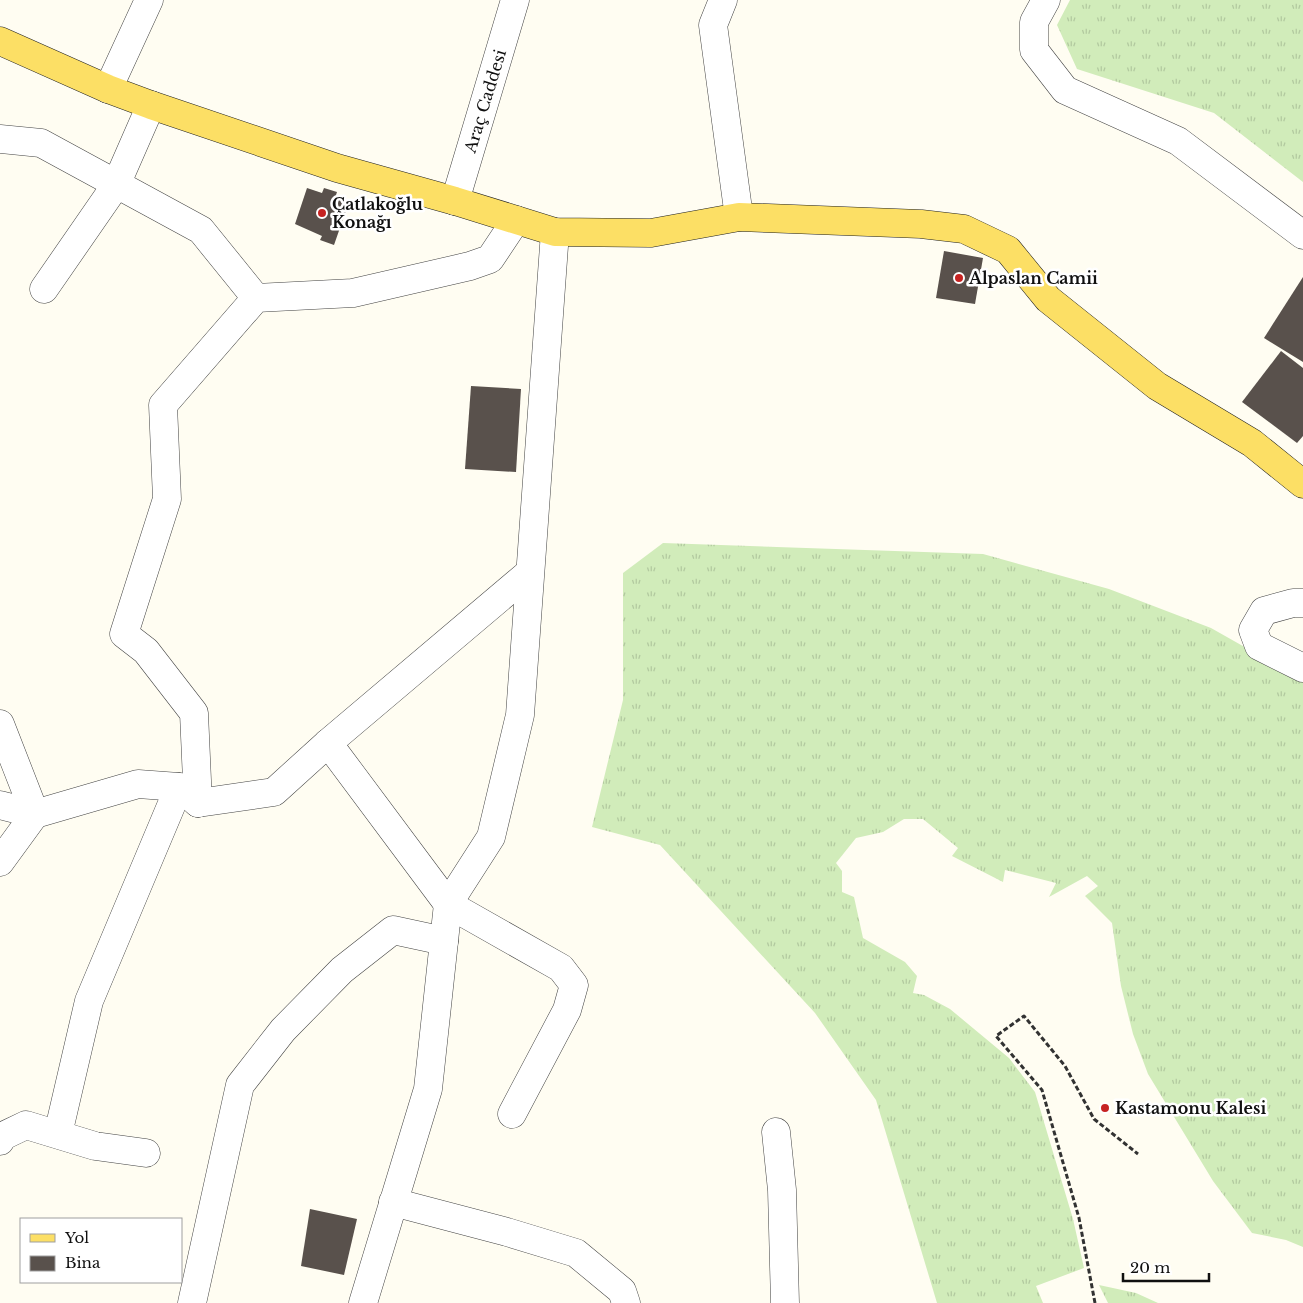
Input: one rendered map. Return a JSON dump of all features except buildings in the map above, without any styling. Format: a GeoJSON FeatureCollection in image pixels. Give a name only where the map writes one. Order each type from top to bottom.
{"type":"FeatureCollection","features":[{"type":"Feature","properties":{"kind":"main road"},"geometry":{"type":"LineString","coordinates":[[0,41],[108,89],[151,105],[337,168],[555,232],[651,233],[739,217],[920,224],[964,229],[1008,250],[1048,299],[1149,380],[1252,443],[1303,484]]}},
{"type":"Feature","properties":{"kind":"street"},"geometry":{"type":"LineString","coordinates":[[108,89],[148,0]]}},
{"type":"Feature","properties":{"kind":"street","name":"Araç Caddesi"},"geometry":{"type":"LineString","coordinates":[[455,202],[515,0]]}},
{"type":"Feature","properties":{"kind":"street"},"geometry":{"type":"LineString","coordinates":[[723,0],[713,25],[739,217]]}},
{"type":"Feature","properties":{"kind":"street"},"geometry":{"type":"LineString","coordinates":[[1046,0],[1034,22],[1034,50],[1065,90],[1178,140],[1303,235]]}},
{"type":"Feature","properties":{"kind":"street"},"geometry":{"type":"LineString","coordinates":[[44,289],[116,185],[151,105]]}},
{"type":"Feature","properties":{"kind":"street"},"geometry":{"type":"LineString","coordinates":[[0,139],[41,143],[201,230],[256,298]]}},
{"type":"Feature","properties":{"kind":"street"},"geometry":{"type":"LineString","coordinates":[[58,1134],[89,1001],[189,795],[194,713],[146,651],[124,634],[167,499],[163,406],[256,298],[352,293],[470,266],[490,259],[516,220]]}},
{"type":"Feature","properties":{"kind":"street"},"geometry":{"type":"LineString","coordinates":[[363,1303],[428,1089],[448,904],[491,837],[520,715],[555,232]]}},
{"type":"Feature","properties":{"kind":"street"},"geometry":{"type":"LineString","coordinates":[[0,805],[35,814],[138,784],[189,795],[274,792],[328,743],[529,574]]}},
{"type":"Feature","properties":{"kind":"street"},"geometry":{"type":"LineString","coordinates":[[1303,603],[1293,603],[1264,611],[1253,630],[1259,646],[1303,668]]}},
{"type":"Feature","properties":{"kind":"street"},"geometry":{"type":"LineString","coordinates":[[0,724],[35,814]]}},
{"type":"Feature","properties":{"kind":"street"},"geometry":{"type":"LineString","coordinates":[[328,743],[448,904],[561,968],[574,985],[566,1010],[512,1114]]}},
{"type":"Feature","properties":{"kind":"street"},"geometry":{"type":"LineString","coordinates":[[0,862],[35,814]]}},
{"type":"Feature","properties":{"kind":"street"},"geometry":{"type":"LineString","coordinates":[[192,1303],[240,1085],[283,1030],[342,970],[393,930],[444,941]]}},
{"type":"Feature","properties":{"kind":"street"},"geometry":{"type":"LineString","coordinates":[[0,1141],[3,1136],[26,1125],[95,1146],[146,1153]]}},
{"type":"Feature","properties":{"kind":"street"},"geometry":{"type":"LineString","coordinates":[[776,1132],[782,1190],[785,1303]]}},
{"type":"Feature","properties":{"kind":"street"},"geometry":{"type":"LineString","coordinates":[[393,1202],[507,1232],[576,1253],[622,1290],[626,1303]]}},
{"type":"Feature","properties":{"kind":"path"},"geometry":{"type":"LineString","coordinates":[[1095,1303],[1079,1218],[1042,1090],[996,1036],[1024,1016],[1065,1066],[1094,1119],[1138,1154]]}},
{"type":"Feature","properties":{"kind":"green space"},"geometry":{"type":"Polygon","coordinates":[[[1070,0],[1303,0],[1303,182],[1214,113],[1077,69],[1057,25],[1070,0]]]}},
{"type":"Feature","properties":{"kind":"green space"},"geometry":{"type":"Polygon","coordinates":[[[663,543],[983,554],[1109,589],[1211,628],[1303,680],[1303,1247],[1286,1240],[1252,1233],[1213,1181],[1148,1074],[1133,1034],[1121,986],[1112,923],[1085,896],[1098,886],[1087,876],[1049,897],[1056,883],[1005,870],[1003,882],[952,856],[958,848],[923,819],[904,819],[883,832],[856,838],[836,863],[842,871],[842,892],[854,897],[863,938],[905,962],[917,976],[913,993],[924,995],[950,1009],[1009,1058],[1035,1092],[1073,1219],[1084,1268],[1036,1286],[1043,1303],[937,1303],[876,1100],[815,1013],[660,845],[592,827],[623,700],[623,573],[663,543]]]}},
{"type":"Feature","properties":{"kind":"green space"},"geometry":{"type":"Polygon","coordinates":[[[1099,1285],[1136,1293],[1158,1303],[1108,1303],[1099,1285]]]}},
{"type":"Feature","properties":{"kind":"place","name":"Çatlakoğlu Konağı"},"geometry":{"type":"Point","coordinates":[322,213]}},
{"type":"Feature","properties":{"kind":"place","name":"Alpaslan Camii"},"geometry":{"type":"Point","coordinates":[959,278]}},
{"type":"Feature","properties":{"kind":"place","name":"Kastamonu Kalesi"},"geometry":{"type":"Point","coordinates":[1105,1108]}}]}
